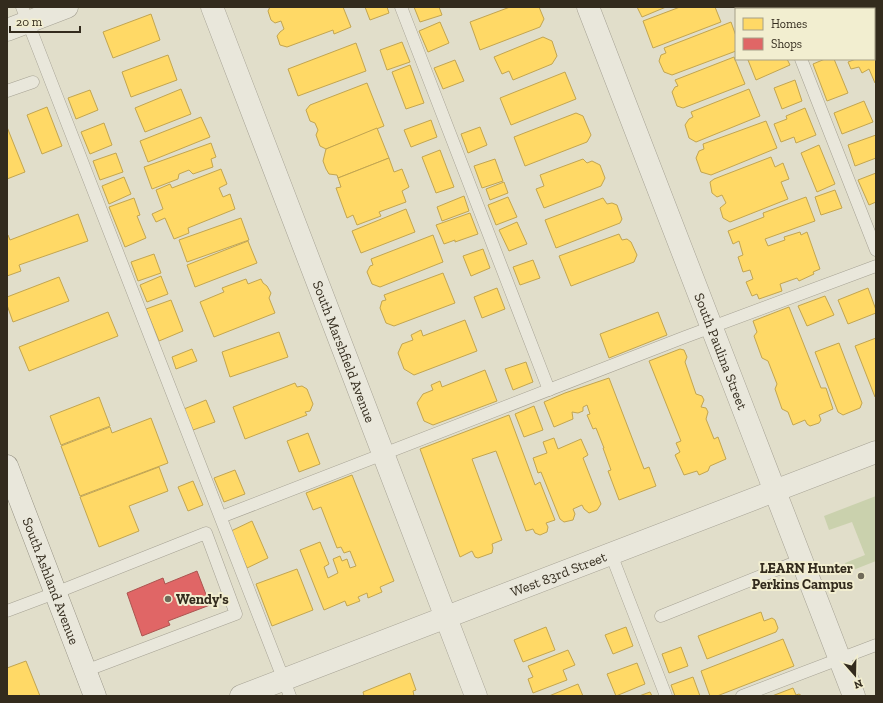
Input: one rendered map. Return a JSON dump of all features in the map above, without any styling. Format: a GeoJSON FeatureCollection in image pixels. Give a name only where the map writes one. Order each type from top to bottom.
{"type":"FeatureCollection","features":[{"type":"Feature","properties":{"kind":"street"},"geometry":{"type":"LineString","coordinates":[[7,30],[25,15],[67,7]]}},
{"type":"Feature","properties":{"kind":"street","name":"South Marshfield Avenue"},"geometry":{"type":"LineString","coordinates":[[212,7],[476,696]]}},
{"type":"Feature","properties":{"kind":"street","name":"South Paulina Street"},"geometry":{"type":"LineString","coordinates":[[588,7],[854,696]]}},
{"type":"Feature","properties":{"kind":"street","name":"West 83rd Street"},"geometry":{"type":"LineString","coordinates":[[241,696],[287,688],[445,617],[876,452]]}},
{"type":"Feature","properties":{"kind":"street","name":"South Ashland Avenue"},"geometry":{"type":"LineString","coordinates":[[7,466],[95,696]]}},
{"type":"Feature","properties":{"kind":"lane"},"geometry":{"type":"LineString","coordinates":[[401,7],[549,390]]}},
{"type":"Feature","properties":{"kind":"lane"},"geometry":{"type":"LineString","coordinates":[[25,15],[287,688]]}},
{"type":"Feature","properties":{"kind":"lane"},"geometry":{"type":"LineString","coordinates":[[801,60],[876,250]]}},
{"type":"Feature","properties":{"kind":"lane"},"geometry":{"type":"LineString","coordinates":[[7,92],[33,82]]}},
{"type":"Feature","properties":{"kind":"lane"},"geometry":{"type":"LineString","coordinates":[[221,517],[712,327],[876,266]]}},
{"type":"Feature","properties":{"kind":"lane"},"geometry":{"type":"LineString","coordinates":[[7,611],[206,533],[236,614],[85,671]]}},
{"type":"Feature","properties":{"kind":"lane"},"geometry":{"type":"LineString","coordinates":[[611,554],[666,696]]}},
{"type":"Feature","properties":{"kind":"lane"},"geometry":{"type":"LineString","coordinates":[[661,616],[801,560]]}},
{"type":"Feature","properties":{"kind":"lane"},"geometry":{"type":"LineString","coordinates":[[742,696],[876,645]]}},
{"type":"Feature","properties":{"kind":"green space"},"geometry":{"type":"Polygon","coordinates":[[[876,496],[876,561],[848,572],[845,563],[865,555],[852,522],[829,530],[824,516],[876,496]]]}},
{"type":"Feature","properties":{"kind":"building: Homes"},"geometry":{"type":"Polygon","coordinates":[[[270,7],[343,7],[351,27],[334,34],[333,30],[287,47],[280,45],[277,36],[284,29],[281,21],[275,23],[271,20],[268,11],[270,7]]]}},
{"type":"Feature","properties":{"kind":"building: Homes"},"geometry":{"type":"Polygon","coordinates":[[[365,7],[387,7],[389,13],[370,20],[365,7]]]}},
{"type":"Feature","properties":{"kind":"building: Homes"},"geometry":{"type":"Polygon","coordinates":[[[414,7],[439,7],[442,15],[420,22],[414,7]]]}},
{"type":"Feature","properties":{"kind":"building: Homes"},"geometry":{"type":"Polygon","coordinates":[[[510,7],[539,7],[544,19],[540,27],[480,50],[470,22],[510,7]]]}},
{"type":"Feature","properties":{"kind":"building: Homes"},"geometry":{"type":"Polygon","coordinates":[[[637,7],[666,7],[642,17],[637,7]]]}},
{"type":"Feature","properties":{"kind":"building: Homes"},"geometry":{"type":"Polygon","coordinates":[[[680,7],[715,7],[721,22],[653,48],[643,21],[680,7]]]}},
{"type":"Feature","properties":{"kind":"building: Homes"},"geometry":{"type":"Polygon","coordinates":[[[743,7],[761,7],[758,8],[743,7]]]}},
{"type":"Feature","properties":{"kind":"building: Homes"},"geometry":{"type":"Polygon","coordinates":[[[788,7],[812,8],[788,8],[788,7]]]}},
{"type":"Feature","properties":{"kind":"building: Homes"},"geometry":{"type":"Polygon","coordinates":[[[876,7],[876,22],[875,8],[844,8],[876,7]]]}},
{"type":"Feature","properties":{"kind":"building: Homes"},"geometry":{"type":"Polygon","coordinates":[[[151,14],[160,40],[113,58],[103,32],[151,14]]]}},
{"type":"Feature","properties":{"kind":"building: Homes"},"geometry":{"type":"Polygon","coordinates":[[[440,22],[449,43],[428,52],[419,31],[440,22]]]}},
{"type":"Feature","properties":{"kind":"building: Homes"},"geometry":{"type":"Polygon","coordinates":[[[731,22],[735,33],[735,51],[672,75],[664,72],[659,61],[661,55],[666,53],[664,48],[731,22]]]}},
{"type":"Feature","properties":{"kind":"building: Homes"},"geometry":{"type":"Polygon","coordinates":[[[543,37],[552,41],[557,56],[552,64],[513,80],[509,71],[502,74],[494,57],[543,37]]]}},
{"type":"Feature","properties":{"kind":"building: Homes"},"geometry":{"type":"Polygon","coordinates":[[[876,37],[876,83],[869,69],[862,73],[859,67],[851,69],[848,62],[853,60],[875,60],[876,37]]]}},
{"type":"Feature","properties":{"kind":"building: Homes"},"geometry":{"type":"Polygon","coordinates":[[[402,42],[410,62],[387,70],[380,50],[402,42]]]}},
{"type":"Feature","properties":{"kind":"building: Homes"},"geometry":{"type":"Polygon","coordinates":[[[356,43],[366,71],[298,96],[288,69],[356,43]]]}},
{"type":"Feature","properties":{"kind":"building: Homes"},"geometry":{"type":"Polygon","coordinates":[[[168,55],[177,80],[131,97],[122,72],[168,55]]]}},
{"type":"Feature","properties":{"kind":"building: Homes"},"geometry":{"type":"Polygon","coordinates":[[[734,57],[745,84],[683,108],[677,106],[672,92],[675,87],[678,86],[675,80],[734,57]]]}},
{"type":"Feature","properties":{"kind":"building: Homes"},"geometry":{"type":"Polygon","coordinates":[[[455,60],[464,81],[443,89],[434,68],[455,60]]]}},
{"type":"Feature","properties":{"kind":"building: Homes"},"geometry":{"type":"Polygon","coordinates":[[[748,60],[788,60],[790,65],[756,80],[748,60]]]}},
{"type":"Feature","properties":{"kind":"building: Homes"},"geometry":{"type":"Polygon","coordinates":[[[823,60],[834,60],[848,93],[827,101],[813,64],[823,60]]]}},
{"type":"Feature","properties":{"kind":"building: Homes"},"geometry":{"type":"Polygon","coordinates":[[[410,65],[424,103],[406,109],[392,72],[410,65]]]}},
{"type":"Feature","properties":{"kind":"building: Homes"},"geometry":{"type":"Polygon","coordinates":[[[565,72],[576,99],[511,125],[500,98],[565,72]]]}},
{"type":"Feature","properties":{"kind":"building: Homes"},"geometry":{"type":"Polygon","coordinates":[[[795,80],[802,101],[782,109],[774,88],[795,80]]]}},
{"type":"Feature","properties":{"kind":"building: Homes"},"geometry":{"type":"Polygon","coordinates":[[[367,83],[384,126],[326,149],[320,146],[316,135],[318,130],[315,123],[310,121],[306,110],[310,105],[367,83]]]}},
{"type":"Feature","properties":{"kind":"building: Homes"},"geometry":{"type":"Polygon","coordinates":[[[181,89],[191,114],[145,132],[135,108],[181,89]]]}},
{"type":"Feature","properties":{"kind":"building: Homes"},"geometry":{"type":"Polygon","coordinates":[[[749,89],[760,116],[696,142],[689,138],[685,125],[689,119],[693,117],[691,112],[749,89]]]}},
{"type":"Feature","properties":{"kind":"building: Homes"},"geometry":{"type":"Polygon","coordinates":[[[90,90],[98,110],[76,119],[68,98],[90,90]]]}},
{"type":"Feature","properties":{"kind":"building: Homes"},"geometry":{"type":"Polygon","coordinates":[[[864,101],[873,122],[842,134],[834,113],[864,101]]]}},
{"type":"Feature","properties":{"kind":"building: Homes"},"geometry":{"type":"Polygon","coordinates":[[[47,107],[62,146],[42,154],[27,115],[47,107]]]}},
{"type":"Feature","properties":{"kind":"building: Homes"},"geometry":{"type":"Polygon","coordinates":[[[805,108],[816,135],[796,143],[794,137],[781,142],[774,124],[787,119],[786,116],[805,108]]]}},
{"type":"Feature","properties":{"kind":"building: Homes"},"geometry":{"type":"Polygon","coordinates":[[[576,113],[583,116],[591,135],[587,142],[525,166],[514,137],[576,113]]]}},
{"type":"Feature","properties":{"kind":"building: Homes"},"geometry":{"type":"Polygon","coordinates":[[[201,117],[210,137],[148,162],[140,141],[201,117]]]}},
{"type":"Feature","properties":{"kind":"building: Homes"},"geometry":{"type":"Polygon","coordinates":[[[431,120],[437,137],[411,147],[404,130],[431,120]]]}},
{"type":"Feature","properties":{"kind":"building: Homes"},"geometry":{"type":"Polygon","coordinates":[[[766,121],[777,148],[711,175],[701,172],[696,158],[699,151],[704,149],[703,144],[766,121]]]}},
{"type":"Feature","properties":{"kind":"building: Homes"},"geometry":{"type":"Polygon","coordinates":[[[104,123],[112,145],[90,154],[81,132],[104,123]]]}},
{"type":"Feature","properties":{"kind":"building: Homes"},"geometry":{"type":"Polygon","coordinates":[[[7,127],[25,172],[7,179],[7,127]]]}},
{"type":"Feature","properties":{"kind":"building: Homes"},"geometry":{"type":"Polygon","coordinates":[[[480,127],[487,145],[468,153],[461,134],[480,127]]]}},
{"type":"Feature","properties":{"kind":"building: Homes"},"geometry":{"type":"Polygon","coordinates":[[[377,128],[389,158],[338,178],[337,175],[329,174],[323,161],[326,149],[377,128]]]}},
{"type":"Feature","properties":{"kind":"building: Homes"},"geometry":{"type":"Polygon","coordinates":[[[876,135],[876,158],[855,166],[848,145],[876,135]]]}},
{"type":"Feature","properties":{"kind":"building: Homes"},"geometry":{"type":"Polygon","coordinates":[[[211,143],[216,157],[211,159],[213,167],[193,174],[189,170],[179,174],[178,179],[152,189],[144,167],[211,143]]]}},
{"type":"Feature","properties":{"kind":"building: Homes"},"geometry":{"type":"Polygon","coordinates":[[[819,145],[835,184],[817,192],[801,153],[819,145]]]}},
{"type":"Feature","properties":{"kind":"building: Homes"},"geometry":{"type":"Polygon","coordinates":[[[440,150],[454,187],[436,193],[422,157],[440,150]]]}},
{"type":"Feature","properties":{"kind":"building: Homes"},"geometry":{"type":"Polygon","coordinates":[[[116,153],[123,172],[100,180],[93,161],[116,153]]]}},
{"type":"Feature","properties":{"kind":"building: Homes"},"geometry":{"type":"Polygon","coordinates":[[[771,157],[775,167],[783,163],[789,179],[781,182],[788,199],[730,222],[723,218],[720,208],[726,203],[722,195],[717,197],[712,193],[710,182],[714,179],[771,157]]]}},
{"type":"Feature","properties":{"kind":"building: Homes"},"geometry":{"type":"Polygon","coordinates":[[[389,158],[394,172],[402,169],[409,187],[402,191],[406,202],[379,212],[381,216],[357,225],[353,215],[347,218],[336,188],[341,187],[338,178],[389,158]]]}},
{"type":"Feature","properties":{"kind":"building: Homes"},"geometry":{"type":"Polygon","coordinates":[[[495,159],[503,181],[482,188],[474,166],[495,159]]]}},
{"type":"Feature","properties":{"kind":"building: Homes"},"geometry":{"type":"Polygon","coordinates":[[[583,159],[587,163],[592,161],[600,165],[605,178],[601,186],[544,208],[536,189],[544,186],[540,175],[583,159]]]}},
{"type":"Feature","properties":{"kind":"building: Homes"},"geometry":{"type":"Polygon","coordinates":[[[221,169],[227,184],[219,188],[223,197],[230,194],[235,209],[188,228],[189,233],[174,239],[165,218],[156,222],[152,214],[163,209],[156,190],[170,184],[172,188],[221,169]]]}},
{"type":"Feature","properties":{"kind":"building: Homes"},"geometry":{"type":"Polygon","coordinates":[[[876,173],[876,202],[869,205],[858,180],[876,173]]]}},
{"type":"Feature","properties":{"kind":"building: Homes"},"geometry":{"type":"Polygon","coordinates":[[[124,177],[131,194],[109,204],[102,186],[124,177]]]}},
{"type":"Feature","properties":{"kind":"building: Homes"},"geometry":{"type":"Polygon","coordinates":[[[504,182],[508,193],[490,200],[486,189],[504,182]]]}},
{"type":"Feature","properties":{"kind":"building: Homes"},"geometry":{"type":"Polygon","coordinates":[[[835,190],[842,208],[821,215],[815,197],[835,190]]]}},
{"type":"Feature","properties":{"kind":"building: Homes"},"geometry":{"type":"Polygon","coordinates":[[[464,196],[469,211],[442,221],[437,207],[464,196]]]}},
{"type":"Feature","properties":{"kind":"building: Homes"},"geometry":{"type":"Polygon","coordinates":[[[508,197],[517,217],[496,225],[488,205],[508,197]]]}},
{"type":"Feature","properties":{"kind":"building: Homes"},"geometry":{"type":"Polygon","coordinates":[[[806,197],[815,221],[765,239],[768,246],[785,240],[784,237],[800,232],[801,235],[807,232],[820,269],[813,272],[814,274],[799,281],[797,278],[780,284],[782,291],[759,299],[757,294],[752,296],[746,282],[753,279],[750,270],[743,272],[738,257],[743,255],[739,241],[733,244],[728,231],[764,217],[763,213],[806,197]]]}},
{"type":"Feature","properties":{"kind":"building: Homes"},"geometry":{"type":"Polygon","coordinates":[[[134,198],[140,215],[137,216],[146,238],[125,247],[109,207],[134,198]]]}},
{"type":"Feature","properties":{"kind":"building: Homes"},"geometry":{"type":"Polygon","coordinates":[[[603,198],[607,204],[612,203],[617,205],[622,219],[620,223],[556,248],[545,220],[603,198]]]}},
{"type":"Feature","properties":{"kind":"building: Homes"},"geometry":{"type":"Polygon","coordinates":[[[406,209],[415,232],[361,253],[352,231],[406,209]]]}},
{"type":"Feature","properties":{"kind":"building: Homes"},"geometry":{"type":"Polygon","coordinates":[[[470,213],[478,234],[444,244],[436,225],[470,213]]]}},
{"type":"Feature","properties":{"kind":"building: Homes"},"geometry":{"type":"Polygon","coordinates":[[[78,214],[88,241],[19,265],[21,271],[7,276],[8,235],[10,240],[78,214]]]}},
{"type":"Feature","properties":{"kind":"building: Homes"},"geometry":{"type":"Polygon","coordinates":[[[241,218],[249,240],[187,262],[179,240],[241,218]]]}},
{"type":"Feature","properties":{"kind":"building: Homes"},"geometry":{"type":"Polygon","coordinates":[[[517,222],[527,244],[509,251],[499,230],[517,222]]]}},
{"type":"Feature","properties":{"kind":"building: Homes"},"geometry":{"type":"Polygon","coordinates":[[[619,234],[622,240],[627,239],[631,242],[637,255],[634,262],[571,286],[559,256],[619,234]]]}},
{"type":"Feature","properties":{"kind":"building: Homes"},"geometry":{"type":"Polygon","coordinates":[[[433,235],[443,262],[380,287],[372,284],[367,272],[370,266],[373,265],[371,259],[433,235]]]}},
{"type":"Feature","properties":{"kind":"building: Homes"},"geometry":{"type":"Polygon","coordinates":[[[248,241],[257,263],[195,287],[187,265],[248,241]]]}},
{"type":"Feature","properties":{"kind":"building: Homes"},"geometry":{"type":"Polygon","coordinates":[[[483,249],[490,268],[471,276],[463,256],[483,249]]]}},
{"type":"Feature","properties":{"kind":"building: Homes"},"geometry":{"type":"Polygon","coordinates":[[[154,254],[161,273],[138,281],[131,262],[154,254]]]}},
{"type":"Feature","properties":{"kind":"building: Homes"},"geometry":{"type":"Polygon","coordinates":[[[533,260],[540,278],[520,285],[513,267],[533,260]]]}},
{"type":"Feature","properties":{"kind":"building: Homes"},"geometry":{"type":"Polygon","coordinates":[[[443,273],[455,303],[394,326],[386,323],[380,308],[382,301],[386,300],[384,295],[443,273]]]}},
{"type":"Feature","properties":{"kind":"building: Homes"},"geometry":{"type":"Polygon","coordinates":[[[161,276],[168,294],[147,302],[140,285],[161,276]]]}},
{"type":"Feature","properties":{"kind":"building: Homes"},"geometry":{"type":"Polygon","coordinates":[[[59,277],[69,301],[13,322],[7,305],[7,297],[59,277]]]}},
{"type":"Feature","properties":{"kind":"building: Homes"},"geometry":{"type":"Polygon","coordinates":[[[246,279],[248,284],[261,279],[267,286],[271,293],[269,298],[275,313],[214,337],[200,302],[224,292],[222,288],[246,279]]]}},
{"type":"Feature","properties":{"kind":"building: Homes"},"geometry":{"type":"Polygon","coordinates":[[[497,288],[505,309],[482,318],[474,297],[497,288]]]}},
{"type":"Feature","properties":{"kind":"building: Homes"},"geometry":{"type":"Polygon","coordinates":[[[868,288],[876,313],[848,324],[838,300],[868,288]]]}},
{"type":"Feature","properties":{"kind":"building: Homes"},"geometry":{"type":"Polygon","coordinates":[[[825,296],[834,315],[807,326],[798,306],[825,296]]]}},
{"type":"Feature","properties":{"kind":"building: Homes"},"geometry":{"type":"Polygon","coordinates":[[[171,300],[183,331],[159,341],[146,309],[171,300]]]}},
{"type":"Feature","properties":{"kind":"building: Homes"},"geometry":{"type":"Polygon","coordinates":[[[789,307],[821,388],[826,388],[833,409],[819,415],[821,420],[819,423],[810,426],[805,420],[793,425],[788,412],[782,409],[775,389],[777,384],[768,361],[762,358],[754,336],[757,332],[753,321],[789,307]]]}},
{"type":"Feature","properties":{"kind":"building: Homes"},"geometry":{"type":"Polygon","coordinates":[[[108,312],[118,336],[29,371],[19,347],[108,312]]]}},
{"type":"Feature","properties":{"kind":"building: Homes"},"geometry":{"type":"Polygon","coordinates":[[[658,312],[667,335],[609,358],[600,334],[658,312]]]}},
{"type":"Feature","properties":{"kind":"building: Homes"},"geometry":{"type":"Polygon","coordinates":[[[465,320],[477,351],[414,375],[404,369],[398,353],[402,344],[413,340],[411,335],[421,330],[423,336],[465,320]]]}},
{"type":"Feature","properties":{"kind":"building: Homes"},"geometry":{"type":"Polygon","coordinates":[[[279,332],[288,357],[230,377],[222,352],[279,332]]]}},
{"type":"Feature","properties":{"kind":"building: Homes"},"geometry":{"type":"Polygon","coordinates":[[[876,338],[876,397],[875,397],[855,346],[876,338]]]}},
{"type":"Feature","properties":{"kind":"building: Homes"},"geometry":{"type":"Polygon","coordinates":[[[839,343],[862,403],[860,408],[843,415],[838,412],[815,352],[839,343]]]}},
{"type":"Feature","properties":{"kind":"building: Homes"},"geometry":{"type":"Polygon","coordinates":[[[192,349],[197,361],[176,369],[172,357],[192,349]]]}},
{"type":"Feature","properties":{"kind":"building: Homes"},"geometry":{"type":"Polygon","coordinates":[[[680,349],[684,350],[687,357],[685,362],[696,394],[702,396],[704,400],[701,407],[706,408],[708,412],[706,419],[714,439],[718,437],[726,459],[710,466],[708,471],[699,475],[697,471],[684,475],[675,455],[680,452],[676,443],[681,441],[649,361],[680,349]]]}},
{"type":"Feature","properties":{"kind":"building: Homes"},"geometry":{"type":"Polygon","coordinates":[[[526,362],[533,382],[513,390],[505,369],[526,362]]]}},
{"type":"Feature","properties":{"kind":"building: Homes"},"geometry":{"type":"Polygon","coordinates":[[[485,370],[497,401],[433,425],[424,421],[417,403],[423,394],[433,390],[431,385],[440,381],[442,387],[485,370]]]}},
{"type":"Feature","properties":{"kind":"building: Homes"},"geometry":{"type":"Polygon","coordinates":[[[609,378],[644,469],[649,467],[656,486],[619,500],[608,471],[611,470],[604,448],[596,428],[593,429],[587,415],[590,414],[587,405],[583,407],[583,411],[578,413],[572,412],[573,419],[554,427],[544,402],[609,378]]]}},
{"type":"Feature","properties":{"kind":"building: Homes"},"geometry":{"type":"Polygon","coordinates":[[[295,383],[297,387],[302,386],[307,389],[313,404],[310,411],[305,412],[307,415],[245,439],[233,407],[295,383]]]}},
{"type":"Feature","properties":{"kind":"building: Homes"},"geometry":{"type":"Polygon","coordinates":[[[99,397],[110,426],[61,445],[50,416],[99,397]]]}},
{"type":"Feature","properties":{"kind":"building: Homes"},"geometry":{"type":"Polygon","coordinates":[[[206,400],[215,422],[193,430],[184,409],[206,400]]]}},
{"type":"Feature","properties":{"kind":"building: Homes"},"geometry":{"type":"Polygon","coordinates":[[[534,406],[543,430],[524,437],[515,414],[534,406]]]}},
{"type":"Feature","properties":{"kind":"building: Homes"},"geometry":{"type":"Polygon","coordinates":[[[509,415],[535,485],[540,482],[555,520],[546,523],[548,527],[547,532],[540,535],[535,533],[533,529],[526,531],[496,451],[472,459],[502,540],[492,544],[492,553],[478,558],[475,557],[472,551],[460,557],[420,449],[509,415]]]}},
{"type":"Feature","properties":{"kind":"building: Homes"},"geometry":{"type":"Polygon","coordinates":[[[151,418],[168,463],[80,496],[61,446],[110,427],[112,433],[151,418]]]}},
{"type":"Feature","properties":{"kind":"building: Homes"},"geometry":{"type":"Polygon","coordinates":[[[308,433],[320,464],[299,472],[287,441],[308,433]]]}},
{"type":"Feature","properties":{"kind":"building: Homes"},"geometry":{"type":"Polygon","coordinates":[[[554,438],[558,449],[581,439],[588,455],[583,458],[601,504],[597,510],[589,513],[582,505],[573,509],[575,514],[573,520],[564,522],[560,519],[541,472],[538,473],[533,458],[547,453],[543,442],[554,438]]]}},
{"type":"Feature","properties":{"kind":"building: Homes"},"geometry":{"type":"Polygon","coordinates":[[[159,467],[168,491],[129,506],[139,531],[99,547],[80,497],[159,467]]]}},
{"type":"Feature","properties":{"kind":"building: Homes"},"geometry":{"type":"Polygon","coordinates":[[[235,470],[245,494],[224,502],[214,478],[235,470]]]}},
{"type":"Feature","properties":{"kind":"building: Homes"},"geometry":{"type":"Polygon","coordinates":[[[352,475],[394,581],[380,587],[382,592],[368,598],[367,593],[358,597],[360,601],[347,606],[345,601],[324,610],[300,550],[320,542],[329,564],[324,567],[328,578],[338,573],[333,559],[340,556],[342,561],[347,559],[350,568],[356,566],[350,551],[344,553],[341,547],[337,548],[321,507],[313,510],[306,493],[352,475]]]}},
{"type":"Feature","properties":{"kind":"building: Homes"},"geometry":{"type":"Polygon","coordinates":[[[193,481],[203,505],[188,511],[178,487],[193,481]]]}},
{"type":"Feature","properties":{"kind":"building: Homes"},"geometry":{"type":"Polygon","coordinates":[[[252,521],[268,558],[247,568],[231,531],[252,521]]]}},
{"type":"Feature","properties":{"kind":"building: Homes"},"geometry":{"type":"Polygon","coordinates":[[[297,569],[313,610],[272,626],[256,584],[297,569]]]}},
{"type":"Feature","properties":{"kind":"building: Homes"},"geometry":{"type":"Polygon","coordinates":[[[761,612],[764,621],[772,618],[775,620],[778,628],[776,632],[707,659],[698,636],[761,612]]]}},
{"type":"Feature","properties":{"kind":"building: Homes"},"geometry":{"type":"Polygon","coordinates":[[[546,627],[555,650],[523,662],[514,640],[546,627]]]}},
{"type":"Feature","properties":{"kind":"building: Homes"},"geometry":{"type":"Polygon","coordinates":[[[626,627],[633,646],[613,654],[605,635],[626,627]]]}},
{"type":"Feature","properties":{"kind":"building: Homes"},"geometry":{"type":"Polygon","coordinates":[[[783,639],[794,666],[717,696],[710,696],[701,671],[783,639]]]}},
{"type":"Feature","properties":{"kind":"building: Homes"},"geometry":{"type":"Polygon","coordinates":[[[681,647],[688,666],[669,673],[662,654],[681,647]]]}},
{"type":"Feature","properties":{"kind":"building: Homes"},"geometry":{"type":"Polygon","coordinates":[[[568,650],[575,665],[563,670],[567,680],[533,693],[528,679],[533,677],[528,666],[568,650]]]}},
{"type":"Feature","properties":{"kind":"building: Homes"},"geometry":{"type":"Polygon","coordinates":[[[26,661],[40,696],[7,696],[7,668],[26,661]]]}},
{"type":"Feature","properties":{"kind":"building: Homes"},"geometry":{"type":"Polygon","coordinates":[[[637,663],[645,684],[616,696],[607,674],[637,663]]]}},
{"type":"Feature","properties":{"kind":"building: Homes"},"geometry":{"type":"Polygon","coordinates":[[[410,673],[416,690],[413,691],[414,696],[364,696],[363,692],[410,673]]]}},
{"type":"Feature","properties":{"kind":"building: Homes"},"geometry":{"type":"Polygon","coordinates":[[[693,677],[700,696],[675,696],[671,685],[693,677]]]}},
{"type":"Feature","properties":{"kind":"building: Homes"},"geometry":{"type":"Polygon","coordinates":[[[578,684],[583,696],[549,696],[578,684]]]}},
{"type":"Feature","properties":{"kind":"building: Homes"},"geometry":{"type":"Polygon","coordinates":[[[793,688],[796,695],[799,694],[802,696],[772,696],[793,688]]]}},
{"type":"Feature","properties":{"kind":"building: Homes"},"geometry":{"type":"Polygon","coordinates":[[[650,692],[652,696],[639,696],[650,692]]]}},
{"type":"Feature","properties":{"kind":"building: Shops","name":"Wendy's"},"geometry":{"type":"Polygon","coordinates":[[[197,571],[210,605],[168,621],[170,625],[142,636],[127,593],[163,578],[165,584],[197,571]]]}},
{"type":"Feature","properties":{"kind":"place","name":"LEARN Hunter Perkins Campus"},"geometry":{"type":"Point","coordinates":[861,576]}},
{"type":"Feature","properties":{"kind":"place","name":"Wendy's"},"geometry":{"type":"Point","coordinates":[168,599]}}]}
